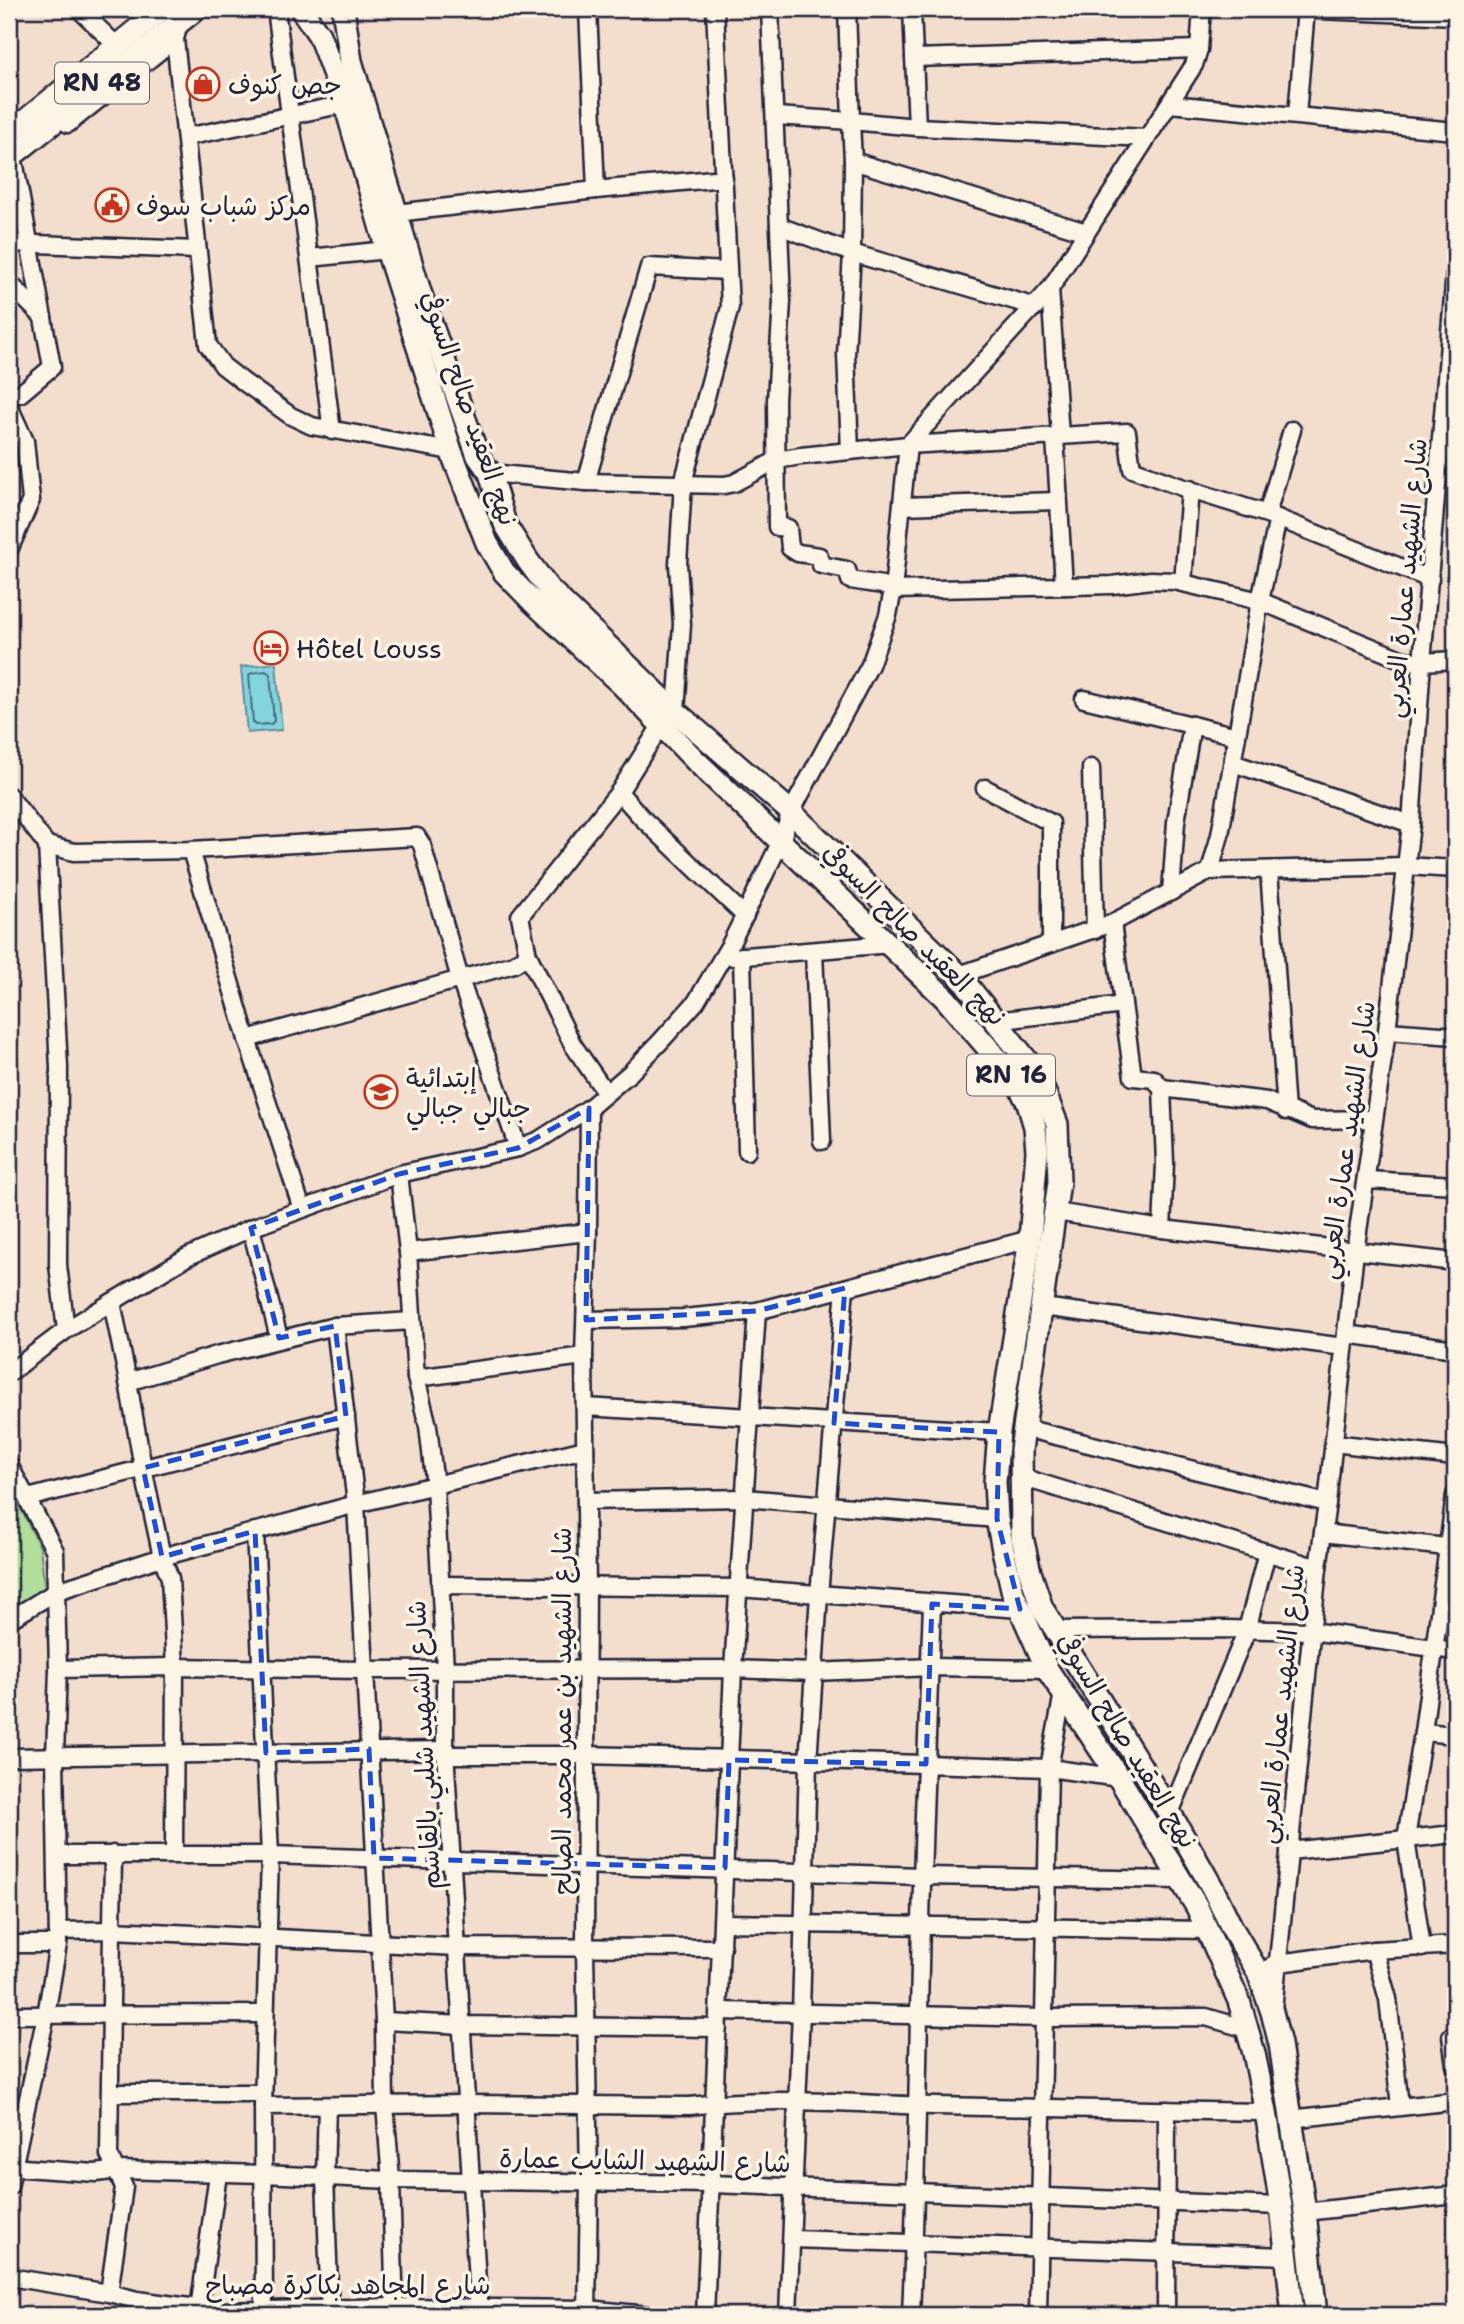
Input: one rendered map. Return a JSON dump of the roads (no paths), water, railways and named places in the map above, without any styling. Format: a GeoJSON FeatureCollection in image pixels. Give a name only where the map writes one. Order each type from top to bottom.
{"type":"FeatureCollection","features":[{"type":"Feature","properties":{"kind":"main road","name":"نهج العقيد صالح السوفي"},"geometry":{"type":"LineString","coordinates":[[301,9],[319,35],[345,104],[387,250],[451,451],[487,543],[504,572],[533,602],[669,718],[791,812],[959,975],[1037,1073],[1057,1124],[1059,1182],[1024,1428],[1021,1477],[1022,1537],[1042,1608],[1170,1813],[1258,1972],[1272,2012],[1282,2056],[1305,2212],[1316,2315]]}},
{"type":"Feature","properties":{"kind":"main road","name":"نهج العقيد صالح السوفي"},"geometry":{"type":"LineString","coordinates":[[343,9],[352,61],[420,292],[478,456],[490,473],[505,524],[528,561],[548,588],[669,718],[696,761],[945,998],[1017,1082],[1028,1103],[1035,1127],[1037,1151],[1030,1238],[999,1432],[995,1482],[997,1519],[1013,1593],[1047,1669],[1119,1777],[1208,1930],[1239,2001],[1266,2112],[1281,2206],[1293,2315]]}},
{"type":"Feature","properties":{"kind":"main road","name":"RN 48"},"geometry":{"type":"LineString","coordinates":[[9,134],[118,47],[179,19]]}},
{"type":"Feature","properties":{"kind":"main road","name":"RN 48"},"geometry":{"type":"LineString","coordinates":[[11,165],[179,19]]}},
{"type":"Feature","properties":{"kind":"main road"},"geometry":{"type":"LineString","coordinates":[[1239,2001],[1258,1972]]}},
{"type":"Feature","properties":{"kind":"main road"},"geometry":{"type":"LineString","coordinates":[[1247,2029],[1264,2022],[1272,2012]]}},
{"type":"Feature","properties":{"kind":"street"},"geometry":{"type":"LineString","coordinates":[[79,9],[118,47]]}},
{"type":"Feature","properties":{"kind":"street"},"geometry":{"type":"LineString","coordinates":[[276,9],[332,431]]}},
{"type":"Feature","properties":{"kind":"street"},"geometry":{"type":"LineString","coordinates":[[588,9],[596,190]]}},
{"type":"Feature","properties":{"kind":"street"},"geometry":{"type":"LineString","coordinates":[[606,1093],[573,1045],[528,955],[520,916],[619,792],[669,718],[682,624],[678,564],[683,483],[730,307],[715,9]]}},
{"type":"Feature","properties":{"kind":"street"},"geometry":{"type":"LineString","coordinates":[[770,9],[782,301],[776,400],[777,527],[788,528],[790,548],[798,553],[819,556],[821,565],[847,570],[850,580],[882,585],[894,590],[1112,585],[1151,580],[1184,583],[1260,601],[1389,655],[1422,662],[1455,660]]}},
{"type":"Feature","properties":{"kind":"street"},"geometry":{"type":"LineString","coordinates":[[847,9],[853,161],[852,253],[846,354],[850,450]]}},
{"type":"Feature","properties":{"kind":"street"},"geometry":{"type":"LineString","coordinates":[[912,9],[917,127]]}},
{"type":"Feature","properties":{"kind":"street"},"geometry":{"type":"LineString","coordinates":[[9,1373],[66,1330],[187,1257],[251,1228],[399,1174],[518,1148],[539,1140],[589,1108],[630,1073],[696,1002],[745,916],[781,841],[791,812],[870,665],[894,590],[908,445],[1050,289],[1194,65],[1199,49],[1202,9]]}},
{"type":"Feature","properties":{"kind":"street"},"geometry":{"type":"LineString","coordinates":[[1297,9],[1455,16]]}},
{"type":"Feature","properties":{"kind":"street"},"geometry":{"type":"LineString","coordinates":[[1297,115],[1306,9]]}},
{"type":"Feature","properties":{"kind":"street"},"geometry":{"type":"LineString","coordinates":[[179,19],[186,137],[208,345],[223,366],[291,416],[312,426],[451,451]]}},
{"type":"Feature","properties":{"kind":"street"},"geometry":{"type":"LineString","coordinates":[[914,58],[1199,49]]}},
{"type":"Feature","properties":{"kind":"street"},"geometry":{"type":"LineString","coordinates":[[186,137],[345,104]]}},
{"type":"Feature","properties":{"kind":"street"},"geometry":{"type":"LineString","coordinates":[[1170,104],[1455,131]]}},
{"type":"Feature","properties":{"kind":"street"},"geometry":{"type":"LineString","coordinates":[[776,116],[917,127],[1147,138]]}},
{"type":"Feature","properties":{"kind":"street"},"geometry":{"type":"LineString","coordinates":[[853,161],[1086,232]]}},
{"type":"Feature","properties":{"kind":"street"},"geometry":{"type":"LineString","coordinates":[[9,394],[20,394],[52,367],[29,243],[11,165]]}},
{"type":"Feature","properties":{"kind":"street"},"geometry":{"type":"LineString","coordinates":[[396,213],[724,178]]}},
{"type":"Feature","properties":{"kind":"street"},"geometry":{"type":"LineString","coordinates":[[779,226],[852,253],[1035,307]]}},
{"type":"Feature","properties":{"kind":"street"},"geometry":{"type":"LineString","coordinates":[[9,243],[197,250]]}},
{"type":"Feature","properties":{"kind":"street"},"geometry":{"type":"LineString","coordinates":[[310,258],[387,250]]}},
{"type":"Feature","properties":{"kind":"street"},"geometry":{"type":"LineString","coordinates":[[586,482],[649,267],[727,271]]}},
{"type":"Feature","properties":{"kind":"street","name":"شارع الشهيد عمارة العربي"},"geometry":{"type":"LineString","coordinates":[[1272,2012],[1318,1568],[1355,1252],[1387,1031],[1411,824],[1422,662],[1451,368],[1455,273]]}},
{"type":"Feature","properties":{"kind":"street"},"geometry":{"type":"LineString","coordinates":[[9,283],[43,317]]}},
{"type":"Feature","properties":{"kind":"street"},"geometry":{"type":"LineString","coordinates":[[1050,289],[1064,586]]}},
{"type":"Feature","properties":{"kind":"street"},"geometry":{"type":"LineString","coordinates":[[9,406],[26,441],[32,500],[10,544]]}},
{"type":"Feature","properties":{"kind":"street"},"geometry":{"type":"LineString","coordinates":[[1210,872],[1220,835],[1273,516],[1292,430]]}},
{"type":"Feature","properties":{"kind":"street"},"geometry":{"type":"LineString","coordinates":[[490,473],[586,482],[734,483],[777,460],[850,450],[1127,432],[1132,469],[1273,516],[1430,579]]}},
{"type":"Feature","properties":{"kind":"street"},"geometry":{"type":"LineString","coordinates":[[1184,583],[1190,489]]}},
{"type":"Feature","properties":{"kind":"street"},"geometry":{"type":"LineString","coordinates":[[902,506],[1058,501]]}},
{"type":"Feature","properties":{"kind":"street"},"geometry":{"type":"LineString","coordinates":[[1084,699],[1237,736]]}},
{"type":"Feature","properties":{"kind":"street"},"geometry":{"type":"LineString","coordinates":[[1171,892],[1176,822],[1192,725]]}},
{"type":"Feature","properties":{"kind":"street"},"geometry":{"type":"LineString","coordinates":[[1233,763],[1411,824]]}},
{"type":"Feature","properties":{"kind":"street"},"geometry":{"type":"LineString","coordinates":[[1091,768],[1095,930]]}},
{"type":"Feature","properties":{"kind":"street"},"geometry":{"type":"LineString","coordinates":[[985,788],[1051,823],[1051,944]]}},
{"type":"Feature","properties":{"kind":"street"},"geometry":{"type":"LineString","coordinates":[[619,792],[642,818],[745,916]]}},
{"type":"Feature","properties":{"kind":"street"},"geometry":{"type":"LineString","coordinates":[[9,796],[47,845],[59,1067],[58,1265],[66,1330]]}},
{"type":"Feature","properties":{"kind":"street"},"geometry":{"type":"LineString","coordinates":[[47,845],[74,852],[191,850],[417,837],[460,979],[518,1148]]}},
{"type":"Feature","properties":{"kind":"street"},"geometry":{"type":"LineString","coordinates":[[191,850],[247,1039],[302,1209]]}},
{"type":"Feature","properties":{"kind":"street"},"geometry":{"type":"LineString","coordinates":[[959,975],[1095,930],[1210,872],[1405,866],[1455,869]]}},
{"type":"Feature","properties":{"kind":"street"},"geometry":{"type":"LineString","coordinates":[[1269,870],[1286,1111]]}},
{"type":"Feature","properties":{"kind":"street"},"geometry":{"type":"LineString","coordinates":[[1112,923],[1133,1077],[1154,1079],[1162,1088],[1165,1163],[1162,1229]]}},
{"type":"Feature","properties":{"kind":"street"},"geometry":{"type":"LineString","coordinates":[[722,958],[891,944]]}},
{"type":"Feature","properties":{"kind":"street"},"geometry":{"type":"LineString","coordinates":[[814,951],[822,1141]]}},
{"type":"Feature","properties":{"kind":"street"},"geometry":{"type":"LineString","coordinates":[[247,1039],[514,964],[528,955]]}},
{"type":"Feature","properties":{"kind":"street"},"geometry":{"type":"LineString","coordinates":[[742,957],[747,1151]]}},
{"type":"Feature","properties":{"kind":"street"},"geometry":{"type":"LineString","coordinates":[[996,1021],[1123,1005]]}},
{"type":"Feature","properties":{"kind":"street"},"geometry":{"type":"LineString","coordinates":[[1387,1031],[1455,1036]]}},
{"type":"Feature","properties":{"kind":"street"},"geometry":{"type":"LineString","coordinates":[[1162,1088],[1267,1101],[1312,1120],[1374,1119]]}},
{"type":"Feature","properties":{"kind":"street","name":"شارع الشهيد بن عمر محمد الصالح"},"geometry":{"type":"LineString","coordinates":[[587,2312],[589,2182],[585,1948],[587,1585],[584,1356],[589,1108]]}},
{"type":"Feature","properties":{"kind":"street","name":"شارع الشهيد شلبي بالقاسم"},"geometry":{"type":"LineString","coordinates":[[399,1174],[408,1252],[416,1378],[428,1426],[435,1486],[445,1669],[446,1752],[479,2312]]}},
{"type":"Feature","properties":{"kind":"street"},"geometry":{"type":"LineString","coordinates":[[1367,1180],[1455,1185]]}},
{"type":"Feature","properties":{"kind":"street"},"geometry":{"type":"LineString","coordinates":[[1056,1212],[1162,1229],[1455,1262]]}},
{"type":"Feature","properties":{"kind":"street"},"geometry":{"type":"LineString","coordinates":[[251,1228],[279,1338]]}},
{"type":"Feature","properties":{"kind":"street"},"geometry":{"type":"LineString","coordinates":[[408,1252],[588,1232]]}},
{"type":"Feature","properties":{"kind":"street"},"geometry":{"type":"LineString","coordinates":[[586,1320],[683,1318],[757,1311],[1030,1238]]}},
{"type":"Feature","properties":{"kind":"street"},"geometry":{"type":"LineString","coordinates":[[788,2315],[808,1762],[845,1288]]}},
{"type":"Feature","properties":{"kind":"street"},"geometry":{"type":"LineString","coordinates":[[112,1302],[143,1468],[162,1557],[170,1578],[175,1667],[174,1853]]}},
{"type":"Feature","properties":{"kind":"street"},"geometry":{"type":"LineString","coordinates":[[1042,1307],[1345,1340],[1455,1349]]}},
{"type":"Feature","properties":{"kind":"street"},"geometry":{"type":"LineString","coordinates":[[705,2315],[733,1670],[757,1311]]}},
{"type":"Feature","properties":{"kind":"street"},"geometry":{"type":"LineString","coordinates":[[128,1382],[279,1338],[335,1326],[412,1321]]}},
{"type":"Feature","properties":{"kind":"street"},"geometry":{"type":"LineString","coordinates":[[335,1326],[356,1504],[374,1858],[381,1944],[395,2311]]}},
{"type":"Feature","properties":{"kind":"street"},"geometry":{"type":"LineString","coordinates":[[416,1378],[584,1356]]}},
{"type":"Feature","properties":{"kind":"street"},"geometry":{"type":"LineString","coordinates":[[585,1407],[999,1432]]}},
{"type":"Feature","properties":{"kind":"street"},"geometry":{"type":"LineString","coordinates":[[28,1498],[346,1416]]}},
{"type":"Feature","properties":{"kind":"street"},"geometry":{"type":"LineString","coordinates":[[1024,1428],[1327,1503]]}},
{"type":"Feature","properties":{"kind":"street"},"geometry":{"type":"LineString","coordinates":[[1333,1443],[1455,1457]]}},
{"type":"Feature","properties":{"kind":"street"},"geometry":{"type":"LineString","coordinates":[[9,1620],[57,1591],[162,1557],[356,1504],[585,1449]]}},
{"type":"Feature","properties":{"kind":"street"},"geometry":{"type":"LineString","coordinates":[[9,1465],[55,1551],[58,1670],[55,1756],[58,1937],[46,2015],[9,2187]]}},
{"type":"Feature","properties":{"kind":"street"},"geometry":{"type":"LineString","coordinates":[[1021,1477],[1318,1568]]}},
{"type":"Feature","properties":{"kind":"street"},"geometry":{"type":"LineString","coordinates":[[1422,1948],[1406,1839],[1452,1548],[1455,1495]]}},
{"type":"Feature","properties":{"kind":"street"},"geometry":{"type":"LineString","coordinates":[[586,1501],[744,1498],[997,1519]]}},
{"type":"Feature","properties":{"kind":"street"},"geometry":{"type":"LineString","coordinates":[[255,1531],[270,1855],[263,2100],[264,2312]]}},
{"type":"Feature","properties":{"kind":"street"},"geometry":{"type":"LineString","coordinates":[[1323,1533],[1452,1548]]}},
{"type":"Feature","properties":{"kind":"street"},"geometry":{"type":"LineString","coordinates":[[1170,1813],[1247,1630],[1267,1552]]}},
{"type":"Feature","properties":{"kind":"street"},"geometry":{"type":"LineString","coordinates":[[440,1585],[738,1588],[1020,1609]]}},
{"type":"Feature","properties":{"kind":"street"},"geometry":{"type":"LineString","coordinates":[[911,2315],[917,2193],[921,1876],[932,1667],[932,1604]]}},
{"type":"Feature","properties":{"kind":"street"},"geometry":{"type":"LineString","coordinates":[[1054,1630],[1311,1631],[1455,1651]]}},
{"type":"Feature","properties":{"kind":"street"},"geometry":{"type":"LineString","coordinates":[[58,1670],[175,1667],[814,1672],[932,1667],[1047,1669]]}},
{"type":"Feature","properties":{"kind":"street"},"geometry":{"type":"LineString","coordinates":[[1038,2315],[1049,1768],[1063,1692]]}},
{"type":"Feature","properties":{"kind":"street"},"geometry":{"type":"LineString","coordinates":[[1423,1732],[1455,1735]]}},
{"type":"Feature","properties":{"kind":"street"},"geometry":{"type":"LineString","coordinates":[[9,1757],[369,1749],[1049,1768],[1119,1777]]}},
{"type":"Feature","properties":{"kind":"street"},"geometry":{"type":"LineString","coordinates":[[1289,1851],[1455,1833]]}},
{"type":"Feature","properties":{"kind":"street"},"geometry":{"type":"LineString","coordinates":[[110,2293],[124,2187],[109,2155],[113,1854]]}},
{"type":"Feature","properties":{"kind":"street"},"geometry":{"type":"LineString","coordinates":[[57,1855],[270,1855],[921,1876],[1180,1880]]}},
{"type":"Feature","properties":{"kind":"street"},"geometry":{"type":"LineString","coordinates":[[723,1923],[1208,1930]]}},
{"type":"Feature","properties":{"kind":"street"},"geometry":{"type":"LineString","coordinates":[[9,1944],[113,1930],[457,1947],[722,1948]]}},
{"type":"Feature","properties":{"kind":"street"},"geometry":{"type":"LineString","coordinates":[[1258,1972],[1279,1963],[1374,1950],[1455,1945]]}},
{"type":"Feature","properties":{"kind":"street"},"geometry":{"type":"LineString","coordinates":[[1374,1950],[1388,1998],[1400,2106]]}},
{"type":"Feature","properties":{"kind":"street"},"geometry":{"type":"LineString","coordinates":[[719,2011],[1046,2018],[1206,2017],[1247,2029]]}},
{"type":"Feature","properties":{"kind":"street"},"geometry":{"type":"LineString","coordinates":[[9,2015],[265,2014]]}},
{"type":"Feature","properties":{"kind":"street"},"geometry":{"type":"LineString","coordinates":[[384,2021],[463,2025],[718,2028]]}},
{"type":"Feature","properties":{"kind":"street"},"geometry":{"type":"LineString","coordinates":[[1451,2036],[1455,2064]]}},
{"type":"Feature","properties":{"kind":"street"},"geometry":{"type":"LineString","coordinates":[[111,2094],[263,2100],[327,2106],[690,2106],[796,2102],[1266,2112]]}},
{"type":"Feature","properties":{"kind":"street"},"geometry":{"type":"LineString","coordinates":[[1290,2119],[1455,2101]]}},
{"type":"Feature","properties":{"kind":"street"},"geometry":{"type":"LineString","coordinates":[[327,2106],[325,2176],[330,2311]]}},
{"type":"Feature","properties":{"kind":"street"},"geometry":{"type":"LineString","coordinates":[[1166,2315],[1167,2110]]}},
{"type":"Feature","properties":{"kind":"street","name":"شارع الشهيد الشايب عمارة"},"geometry":{"type":"LineString","coordinates":[[11,2168],[96,2173],[118,2171],[471,2182],[711,2185],[1281,2206]]}},
{"type":"Feature","properties":{"kind":"street"},"geometry":{"type":"LineString","coordinates":[[199,2308],[218,2174]]}},
{"type":"Feature","properties":{"kind":"street"},"geometry":{"type":"LineString","coordinates":[[1305,2212],[1455,2195]]}},
{"type":"Feature","properties":{"kind":"street"},"geometry":{"type":"LineString","coordinates":[[792,2239],[915,2241],[1287,2256]]}},
{"type":"Feature","properties":{"kind":"street","name":"شارع المجاهد بكاكرة مصباح"},"geometry":{"type":"LineString","coordinates":[[9,2277],[110,2293],[135,2308],[264,2312],[587,2312],[648,2315]]}},
{"type":"Feature","properties":{"kind":"water"},"geometry":{"type":"Polygon","coordinates":[[[276,663],[282,730],[247,733],[241,667],[276,663]]]}},
{"type":"Feature","properties":{"kind":"place","name":"جص كنوف"},"geometry":{"type":"Point","coordinates":[203,84]}},
{"type":"Feature","properties":{"kind":"place","name":"مركز شباب سوف"},"geometry":{"type":"Point","coordinates":[112,205]}},
{"type":"Feature","properties":{"kind":"place","name":"Hôtel Louss"},"geometry":{"type":"Point","coordinates":[271,648]}},
{"type":"Feature","properties":{"kind":"place","name":"إبتدائية جبالي جبالي"},"geometry":{"type":"Point","coordinates":[381,1092]}}]}
